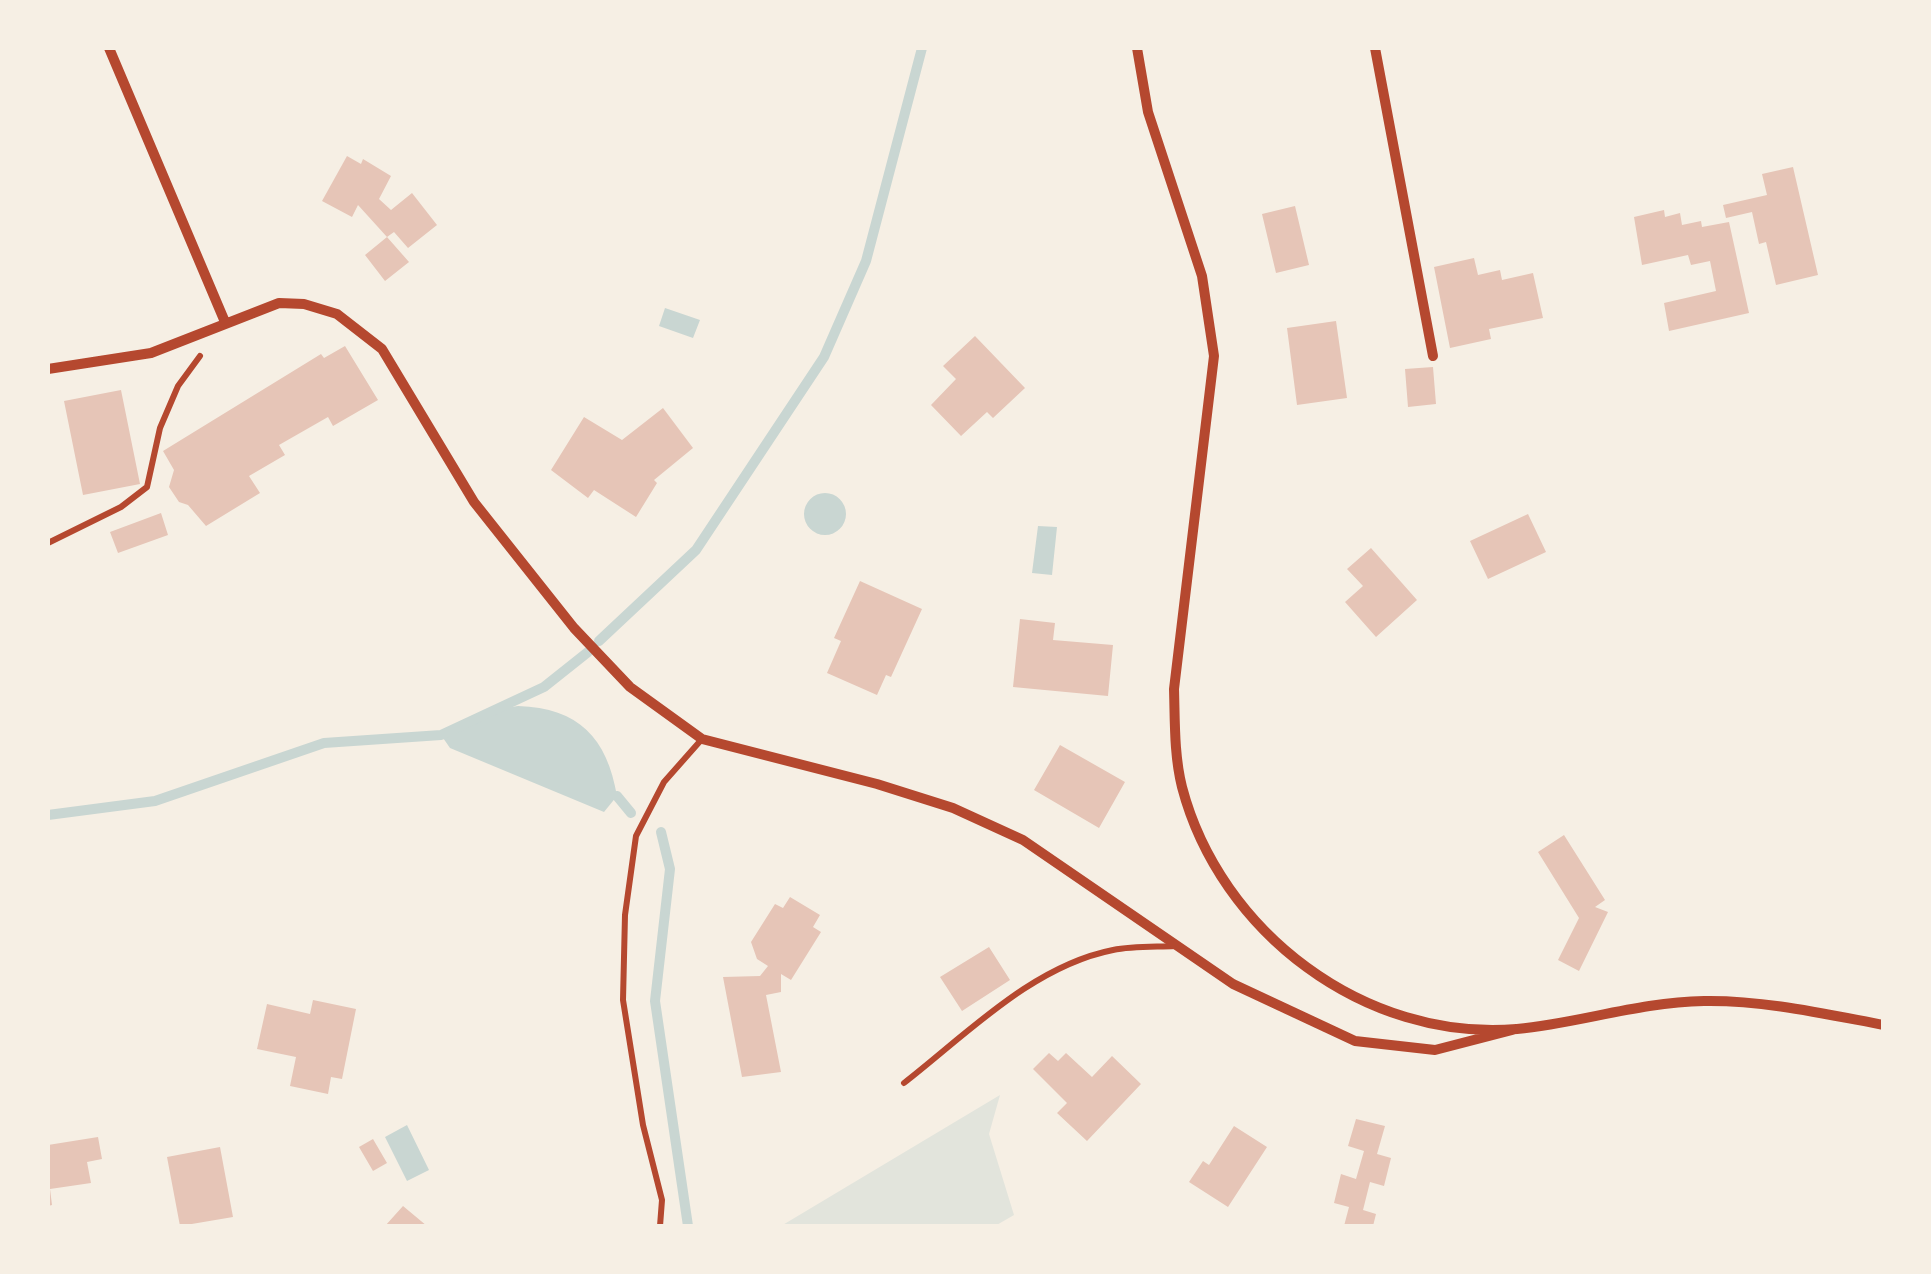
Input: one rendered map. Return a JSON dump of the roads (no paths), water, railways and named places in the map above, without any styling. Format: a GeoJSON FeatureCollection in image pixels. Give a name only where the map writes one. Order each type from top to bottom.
{"type":"FeatureCollection","features":[{"type":"Feature","properties":{"kind":"street"},"geometry":{"type":"LineString","coordinates":[[109,48],[225,322]]}},
{"type":"Feature","properties":{"kind":"street"},"geometry":{"type":"LineString","coordinates":[[1136,48],[1148,112],[1202,276],[1213,338],[1174,689],[1182,786],[1198,832],[1261,929],[1317,976],[1394,1013],[1432,1022],[1516,1029]]}},
{"type":"Feature","properties":{"kind":"street"},"geometry":{"type":"LineString","coordinates":[[1375,48],[1433,356]]}},
{"type":"Feature","properties":{"kind":"street"},"geometry":{"type":"LineString","coordinates":[[48,369],[151,353],[278,303],[304,304],[337,314],[382,349],[474,502],[574,628],[630,687],[702,739],[953,808],[1023,840],[1102,890],[1233,984],[1355,1041],[1435,1050],[1516,1029],[1647,1004],[1708,1001],[1884,1025]]}},
{"type":"Feature","properties":{"kind":"lane"},"geometry":{"type":"LineString","coordinates":[[660,1226],[662,1200],[643,1125],[623,1000],[625,916],[636,836],[664,782],[702,739]]}},
{"type":"Feature","properties":{"kind":"lane"},"geometry":{"type":"LineString","coordinates":[[904,1084],[1020,993],[1058,970],[1112,950],[1175,946]]}},
{"type":"Feature","properties":{"kind":"waterway"},"geometry":{"type":"LineString","coordinates":[[599,641],[696,550],[824,357],[866,261],[922,48]]}},
{"type":"Feature","properties":{"kind":"waterway"},"geometry":{"type":"LineString","coordinates":[[48,815],[155,801],[324,743],[441,735],[544,687],[588,652]]}},
{"type":"Feature","properties":{"kind":"waterway"},"geometry":{"type":"LineString","coordinates":[[617,796],[631,813]]}},
{"type":"Feature","properties":{"kind":"waterway"},"geometry":{"type":"LineString","coordinates":[[661,832],[670,869],[655,1001],[688,1226]]}}]}
